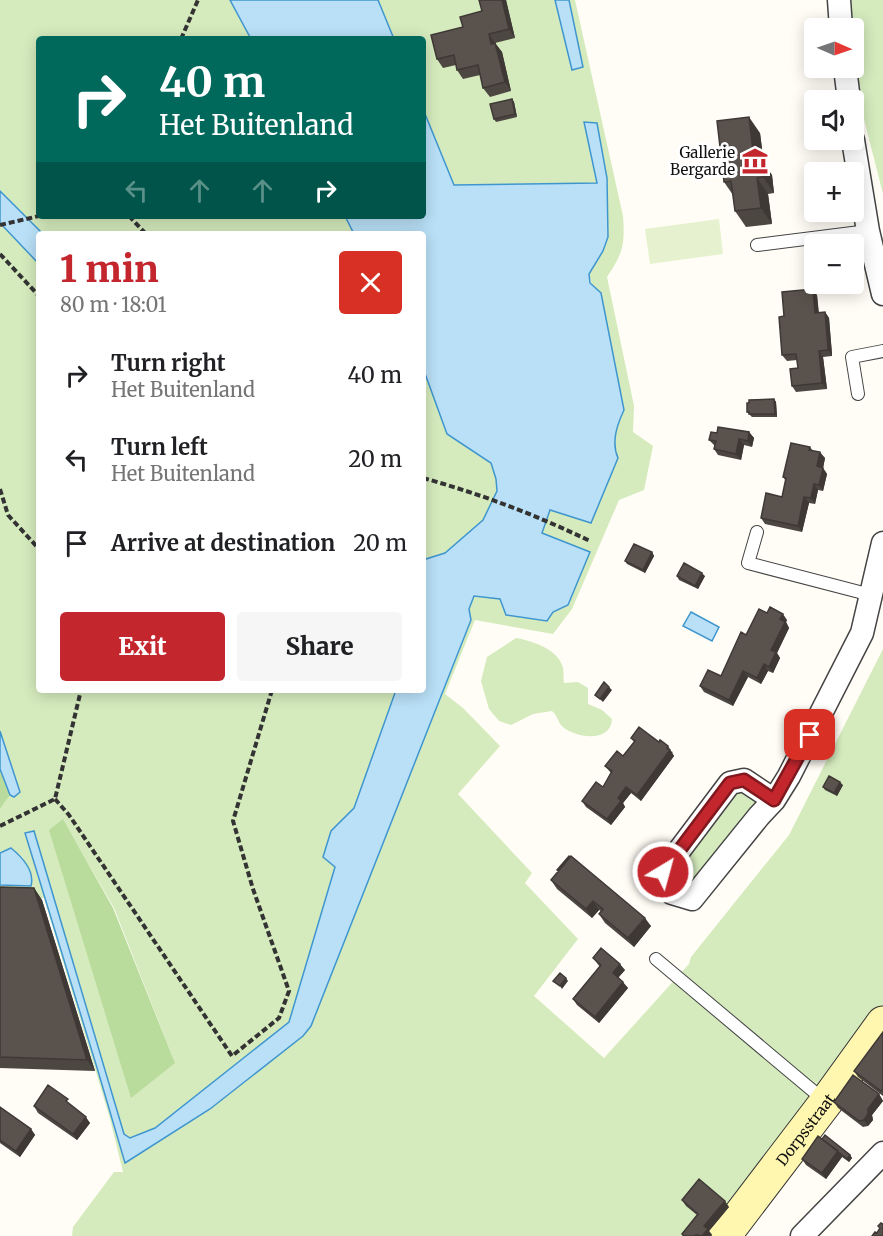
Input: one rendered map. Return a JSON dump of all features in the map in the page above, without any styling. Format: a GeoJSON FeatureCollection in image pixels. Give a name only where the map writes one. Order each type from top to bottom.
{"type":"FeatureCollection","features":[{"type":"Feature","properties":{"kind":"main road","name":"Dorpsstraat"},"geometry":{"type":"LineString","coordinates":[[724,1236],[883,1023]]}},
{"type":"Feature","properties":{"kind":"street"},"geometry":{"type":"LineString","coordinates":[[838,0],[840,18]]}},
{"type":"Feature","properties":{"kind":"street"},"geometry":{"type":"LineString","coordinates":[[855,150],[868,231],[883,294]]}},
{"type":"Feature","properties":{"kind":"street"},"geometry":{"type":"LineString","coordinates":[[774,800],[744,780],[730,783],[663,872],[672,893],[692,900],[774,800],[789,776],[862,633],[883,543]]}},
{"type":"Feature","properties":{"kind":"street"},"geometry":{"type":"LineString","coordinates":[[802,1236],[883,1152]]}},
{"type":"Feature","properties":{"kind":"lane"},"geometry":{"type":"LineString","coordinates":[[757,245],[868,231]]}},
{"type":"Feature","properties":{"kind":"lane"},"geometry":{"type":"LineString","coordinates":[[858,394],[852,357],[883,351]]}},
{"type":"Feature","properties":{"kind":"lane"},"geometry":{"type":"LineString","coordinates":[[756,532],[748,563],[871,595]]}},
{"type":"Feature","properties":{"kind":"lane"},"geometry":{"type":"LineString","coordinates":[[656,959],[826,1102]]}},
{"type":"Feature","properties":{"kind":"path"},"geometry":{"type":"LineString","coordinates":[[182,36],[198,0]]}},
{"type":"Feature","properties":{"kind":"path"},"geometry":{"type":"LineString","coordinates":[[0,225],[36,217]]}},
{"type":"Feature","properties":{"kind":"path"},"geometry":{"type":"LineString","coordinates":[[132,219],[143,231]]}},
{"type":"Feature","properties":{"kind":"path"},"geometry":{"type":"LineString","coordinates":[[0,254],[36,293]]}},
{"type":"Feature","properties":{"kind":"path"},"geometry":{"type":"LineString","coordinates":[[426,479],[476,493],[590,540]]}},
{"type":"Feature","properties":{"kind":"path"},"geometry":{"type":"LineString","coordinates":[[0,489],[9,515],[36,546]]}},
{"type":"Feature","properties":{"kind":"path"},"geometry":{"type":"LineString","coordinates":[[55,799],[80,693]]}},
{"type":"Feature","properties":{"kind":"path"},"geometry":{"type":"LineString","coordinates":[[55,799],[69,815],[232,1056],[279,1018],[289,991],[232,821],[271,693]]}},
{"type":"Feature","properties":{"kind":"path"},"geometry":{"type":"LineString","coordinates":[[0,826],[55,799]]}},
{"type":"Feature","properties":{"kind":"green space"},"geometry":{"type":"Polygon","coordinates":[[[0,0],[230,0],[249,36],[36,36],[36,219],[346,219],[352,231],[40,231],[0,191],[0,0]]]}},
{"type":"Feature","properties":{"kind":"green space"},"geometry":{"type":"Polygon","coordinates":[[[378,0],[555,0],[572,70],[583,67],[569,0],[575,0],[623,216],[622,248],[607,277],[634,406],[633,432],[653,446],[644,490],[619,500],[572,609],[553,634],[475,620],[445,694],[463,708],[500,746],[458,794],[532,873],[525,883],[578,939],[534,996],[604,1058],[689,964],[691,957],[789,835],[883,649],[883,1007],[712,1236],[72,1236],[73,1227],[114,1172],[123,1172],[110,1119],[44,898],[0,898],[0,885],[30,886],[23,858],[11,848],[0,853],[0,809],[10,795],[14,797],[20,792],[0,731],[0,223],[36,261],[36,693],[395,693],[354,808],[330,831],[335,867],[289,1022],[155,1128],[140,1136],[130,1138],[124,1134],[34,831],[25,833],[124,1162],[210,1109],[303,1036],[311,1026],[471,621],[469,609],[474,596],[500,599],[553,612],[590,553],[542,533],[550,510],[618,458],[615,440],[624,410],[589,274],[603,251],[607,178],[584,122],[597,183],[454,185],[426,116],[426,36],[393,36],[378,0]],[[63,820],[175,1063],[114,908],[63,820]]]}},
{"type":"Feature","properties":{"kind":"green space"},"geometry":{"type":"Polygon","coordinates":[[[840,0],[883,0],[883,194],[864,119],[864,90],[857,90],[854,78],[864,78],[864,18],[843,18],[840,0]]]}},
{"type":"Feature","properties":{"kind":"green space"},"geometry":{"type":"Polygon","coordinates":[[[719,219],[723,254],[650,264],[645,229],[719,219]]]}},
{"type":"Feature","properties":{"kind":"green space"},"geometry":{"type":"Polygon","coordinates":[[[426,376],[447,433],[491,463],[496,479],[497,491],[483,520],[444,553],[426,559],[426,376]]]}},
{"type":"Feature","properties":{"kind":"green space"},"geometry":{"type":"Polygon","coordinates":[[[516,638],[530,641],[551,651],[563,668],[564,683],[578,682],[588,688],[588,704],[602,710],[612,719],[606,732],[592,736],[576,734],[563,727],[552,711],[533,714],[511,725],[499,721],[489,709],[481,681],[487,657],[516,638]]]}},
{"type":"Feature","properties":{"kind":"green space"},"geometry":{"type":"Polygon","coordinates":[[[0,769],[10,795],[0,809],[0,769]]]}},
{"type":"Feature","properties":{"kind":"green space"},"geometry":{"type":"Polygon","coordinates":[[[735,789],[757,792],[760,806],[694,889],[679,888],[673,869],[735,789]]]}},
{"type":"Feature","properties":{"kind":"green space"},"geometry":{"type":"Polygon","coordinates":[[[63,819],[113,908],[175,1063],[131,1098],[49,830],[63,819]]]}},
{"type":"Feature","properties":{"kind":"water"},"geometry":{"type":"Polygon","coordinates":[[[230,0],[378,0],[393,36],[249,36],[230,0]]]}},
{"type":"Feature","properties":{"kind":"water"},"geometry":{"type":"Polygon","coordinates":[[[555,0],[569,0],[583,67],[572,70],[555,0]]]}},
{"type":"Feature","properties":{"kind":"water"},"geometry":{"type":"Polygon","coordinates":[[[426,116],[454,185],[597,183],[584,122],[597,123],[607,178],[608,237],[603,251],[589,274],[590,283],[601,293],[624,410],[615,440],[618,458],[591,523],[550,510],[542,533],[590,552],[568,605],[553,612],[547,621],[506,615],[500,599],[474,596],[469,609],[471,620],[311,1026],[303,1036],[210,1109],[125,1163],[25,833],[34,831],[124,1134],[130,1138],[155,1128],[289,1022],[335,867],[323,857],[331,831],[354,808],[395,693],[426,693],[426,559],[445,553],[483,520],[497,491],[491,463],[447,434],[426,376],[426,231],[352,231],[346,219],[426,219],[426,116]]]}},
{"type":"Feature","properties":{"kind":"water"},"geometry":{"type":"Polygon","coordinates":[[[0,191],[40,231],[36,231],[36,261],[0,223],[0,191]]]}},
{"type":"Feature","properties":{"kind":"water"},"geometry":{"type":"Polygon","coordinates":[[[691,612],[719,627],[712,641],[683,626],[691,612]]]}},
{"type":"Feature","properties":{"kind":"water"},"geometry":{"type":"Polygon","coordinates":[[[0,731],[20,792],[14,797],[10,795],[0,769],[0,731]]]}},
{"type":"Feature","properties":{"kind":"water"},"geometry":{"type":"Polygon","coordinates":[[[11,848],[29,870],[31,886],[0,885],[0,853],[11,848]]]}},
{"type":"Feature","properties":{"kind":"building"},"geometry":{"type":"Polygon","coordinates":[[[479,0],[502,0],[509,29],[489,34],[491,44],[495,43],[505,82],[483,88],[478,65],[457,70],[454,55],[437,59],[431,35],[463,27],[460,17],[482,11],[479,0]]]}},
{"type":"Feature","properties":{"kind":"building"},"geometry":{"type":"Polygon","coordinates":[[[512,99],[515,114],[494,119],[490,104],[512,99]]]}},
{"type":"Feature","properties":{"kind":"building"},"geometry":{"type":"Polygon","coordinates":[[[749,117],[754,160],[761,159],[763,177],[757,178],[761,208],[735,211],[731,181],[724,182],[717,121],[749,117]]]}},
{"type":"Feature","properties":{"kind":"building"},"geometry":{"type":"Polygon","coordinates":[[[804,290],[804,294],[813,294],[815,313],[825,312],[828,350],[819,351],[822,383],[792,386],[790,369],[798,368],[796,354],[782,355],[779,317],[784,316],[782,292],[804,290]]]}},
{"type":"Feature","properties":{"kind":"building"},"geometry":{"type":"Polygon","coordinates":[[[774,399],[775,414],[749,414],[747,412],[749,400],[774,399]]]}},
{"type":"Feature","properties":{"kind":"building"},"geometry":{"type":"Polygon","coordinates":[[[718,427],[749,432],[748,441],[739,439],[736,454],[714,449],[716,441],[709,440],[711,432],[717,433],[718,427]]]}},
{"type":"Feature","properties":{"kind":"building"},"geometry":{"type":"Polygon","coordinates":[[[791,443],[810,447],[809,450],[820,452],[817,466],[823,468],[819,485],[814,484],[811,498],[804,497],[798,526],[761,518],[766,493],[782,497],[786,478],[783,477],[791,443]]]}},
{"type":"Feature","properties":{"kind":"building"},"geometry":{"type":"Polygon","coordinates":[[[634,544],[652,552],[643,570],[625,561],[634,544]]]}},
{"type":"Feature","properties":{"kind":"building"},"geometry":{"type":"Polygon","coordinates":[[[684,563],[702,573],[695,586],[677,576],[684,563]]]}},
{"type":"Feature","properties":{"kind":"building"},"geometry":{"type":"Polygon","coordinates":[[[770,607],[783,614],[780,619],[785,622],[771,650],[776,652],[769,667],[764,664],[757,678],[743,671],[729,700],[700,686],[708,670],[721,676],[741,632],[746,635],[759,609],[767,613],[770,607]]]}},
{"type":"Feature","properties":{"kind":"building"},"geometry":{"type":"Polygon","coordinates":[[[604,682],[609,687],[600,699],[595,695],[604,682]]]}},
{"type":"Feature","properties":{"kind":"building"},"geometry":{"type":"Polygon","coordinates":[[[639,727],[659,742],[660,740],[670,750],[637,795],[626,787],[618,798],[621,801],[607,819],[582,801],[596,782],[603,787],[612,771],[605,766],[617,751],[623,756],[635,741],[631,738],[639,727]]]}},
{"type":"Feature","properties":{"kind":"building"},"geometry":{"type":"Polygon","coordinates":[[[829,776],[840,782],[834,793],[823,787],[829,776]]]}},
{"type":"Feature","properties":{"kind":"building"},"geometry":{"type":"Polygon","coordinates":[[[571,856],[645,918],[628,938],[599,914],[603,909],[593,901],[586,909],[551,880],[571,856]]]}},
{"type":"Feature","properties":{"kind":"building"},"geometry":{"type":"Polygon","coordinates":[[[570,857],[558,871],[557,870],[570,857]]]}},
{"type":"Feature","properties":{"kind":"building"},"geometry":{"type":"Polygon","coordinates":[[[0,887],[34,888],[87,1060],[0,1057],[0,887]]]}},
{"type":"Feature","properties":{"kind":"building"},"geometry":{"type":"Polygon","coordinates":[[[601,948],[620,964],[613,973],[623,982],[595,1017],[573,999],[601,965],[593,958],[601,948]]]}},
{"type":"Feature","properties":{"kind":"building"},"geometry":{"type":"Polygon","coordinates":[[[560,973],[566,978],[560,986],[553,981],[560,973]]]}},
{"type":"Feature","properties":{"kind":"building"},"geometry":{"type":"Polygon","coordinates":[[[883,1032],[883,1089],[881,1091],[854,1071],[883,1032]]]}},
{"type":"Feature","properties":{"kind":"building"},"geometry":{"type":"Polygon","coordinates":[[[853,1075],[879,1094],[868,1109],[864,1120],[859,1121],[834,1102],[853,1075]]]}},
{"type":"Feature","properties":{"kind":"building"},"geometry":{"type":"Polygon","coordinates":[[[48,1085],[68,1099],[66,1101],[86,1117],[73,1134],[34,1106],[48,1085]]]}},
{"type":"Feature","properties":{"kind":"building"},"geometry":{"type":"Polygon","coordinates":[[[0,1107],[31,1129],[16,1151],[0,1140],[0,1107]]]}},
{"type":"Feature","properties":{"kind":"building"},"geometry":{"type":"Polygon","coordinates":[[[825,1135],[850,1155],[847,1159],[822,1139],[825,1135]]]}},
{"type":"Feature","properties":{"kind":"building"},"geometry":{"type":"Polygon","coordinates":[[[818,1136],[838,1151],[822,1173],[802,1159],[818,1136]]]}},
{"type":"Feature","properties":{"kind":"building"},"geometry":{"type":"Polygon","coordinates":[[[699,1179],[725,1201],[704,1226],[708,1229],[702,1236],[684,1236],[682,1234],[698,1214],[682,1200],[699,1179]]]}},
{"type":"Feature","properties":{"kind":"building"},"geometry":{"type":"Polygon","coordinates":[[[881,1223],[883,1224],[883,1236],[872,1236],[875,1232],[877,1233],[881,1223]]]}},
{"type":"Feature","properties":{"kind":"place","name":"Gallerie Bergarde"},"geometry":{"type":"Point","coordinates":[755,161]}},
{"type":"Feature","properties":{"kind":"route"},"geometry":{"type":"LineString","coordinates":[[663,872],[730,783],[744,780],[774,800],[810,735]]}}]}
